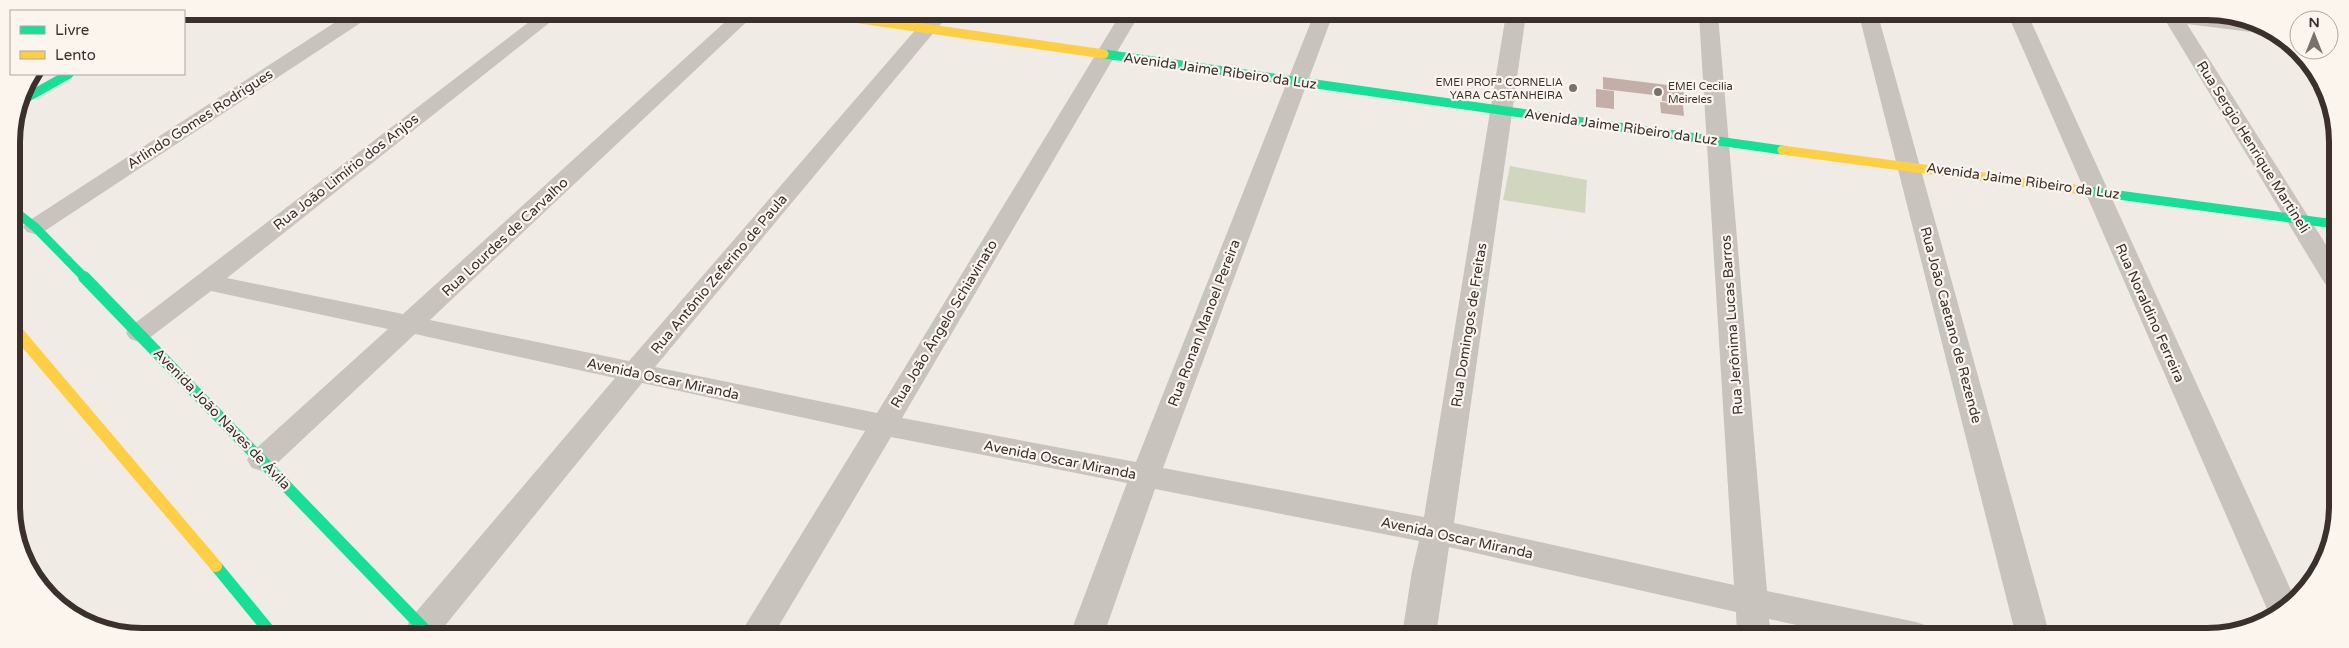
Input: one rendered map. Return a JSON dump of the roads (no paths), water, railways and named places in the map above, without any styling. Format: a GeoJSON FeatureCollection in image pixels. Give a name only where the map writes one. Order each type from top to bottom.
{"type":"FeatureCollection","features":[{"type":"Feature","properties":{"kind":"street","name":"Arlindo Gomes Rodrigues"},"geometry":{"type":"LineString","coordinates":[[35,227],[352,20]]}},
{"type":"Feature","properties":{"kind":"street","name":"Rua João Limírio dos Anjos"},"geometry":{"type":"LineString","coordinates":[[139,332],[544,20]]}},
{"type":"Feature","properties":{"kind":"street","name":"Rua Lourdes de Carvalho"},"geometry":{"type":"LineString","coordinates":[[262,460],[737,20]]}},
{"type":"Feature","properties":{"kind":"street","name":"Avenida Jaime Ribeiro da Luz"},"geometry":{"type":"LineString","coordinates":[[919,20],[933,21],[1106,55],[1718,141],[2329,223]]}},
{"type":"Feature","properties":{"kind":"street","name":"Rua João Ângelo Schiavinato"},"geometry":{"type":"LineString","coordinates":[[760,628],[1127,20]]}},
{"type":"Feature","properties":{"kind":"street","name":"Rua Ronan Manoel Pereira"},"geometry":{"type":"LineString","coordinates":[[1089,628],[1145,476],[1322,20]]}},
{"type":"Feature","properties":{"kind":"street","name":"Rua Domingos de Freitas"},"geometry":{"type":"LineString","coordinates":[[1420,628],[1428,570],[1437,532],[1515,20]]}},
{"type":"Feature","properties":{"kind":"street","name":"Rua Jerônima Lucas Barros"},"geometry":{"type":"LineString","coordinates":[[1709,20],[1754,628]]}},
{"type":"Feature","properties":{"kind":"street","name":"Rua João Caetano de Rezende"},"geometry":{"type":"LineString","coordinates":[[1869,20],[2031,628]]}},
{"type":"Feature","properties":{"kind":"street","name":"Rua Noraldino Ferreira"},"geometry":{"type":"LineString","coordinates":[[2020,20],[2281,603]]}},
{"type":"Feature","properties":{"kind":"street","name":"Rua Sergio Henrique Martineli"},"geometry":{"type":"LineString","coordinates":[[2174,20],[2329,271]]}},
{"type":"Feature","properties":{"kind":"street"},"geometry":{"type":"LineString","coordinates":[[2206,20],[2236,23]]}},
{"type":"Feature","properties":{"kind":"street","name":"Rua Antônio Zeferino de Paula"},"geometry":{"type":"LineString","coordinates":[[428,628],[635,374],[933,21]]}},
{"type":"Feature","properties":{"kind":"street"},"geometry":{"type":"LineString","coordinates":[[28,97],[67,75]]}},
{"type":"Feature","properties":{"kind":"street","name":"Avenida João Naves de Ávila"},"geometry":{"type":"LineString","coordinates":[[20,215],[35,227],[139,332],[424,628]]}},
{"type":"Feature","properties":{"kind":"street","name":"Avenida Oscar Miranda"},"geometry":{"type":"LineString","coordinates":[[204,281],[411,324],[635,374],[884,425],[1437,532],[1877,628]]}},
{"type":"Feature","properties":{"kind":"street"},"geometry":{"type":"LineString","coordinates":[[20,335],[145,480],[266,628]]}},
{"type":"Feature","properties":{"kind":"place","name":"EMEI PROFª CORNELIA YARA CASTANHEIRA"},"geometry":{"type":"Point","coordinates":[1573,88]}},
{"type":"Feature","properties":{"kind":"place","name":"EMEI Cecilia Meireles"},"geometry":{"type":"Point","coordinates":[1658,92]}}]}
